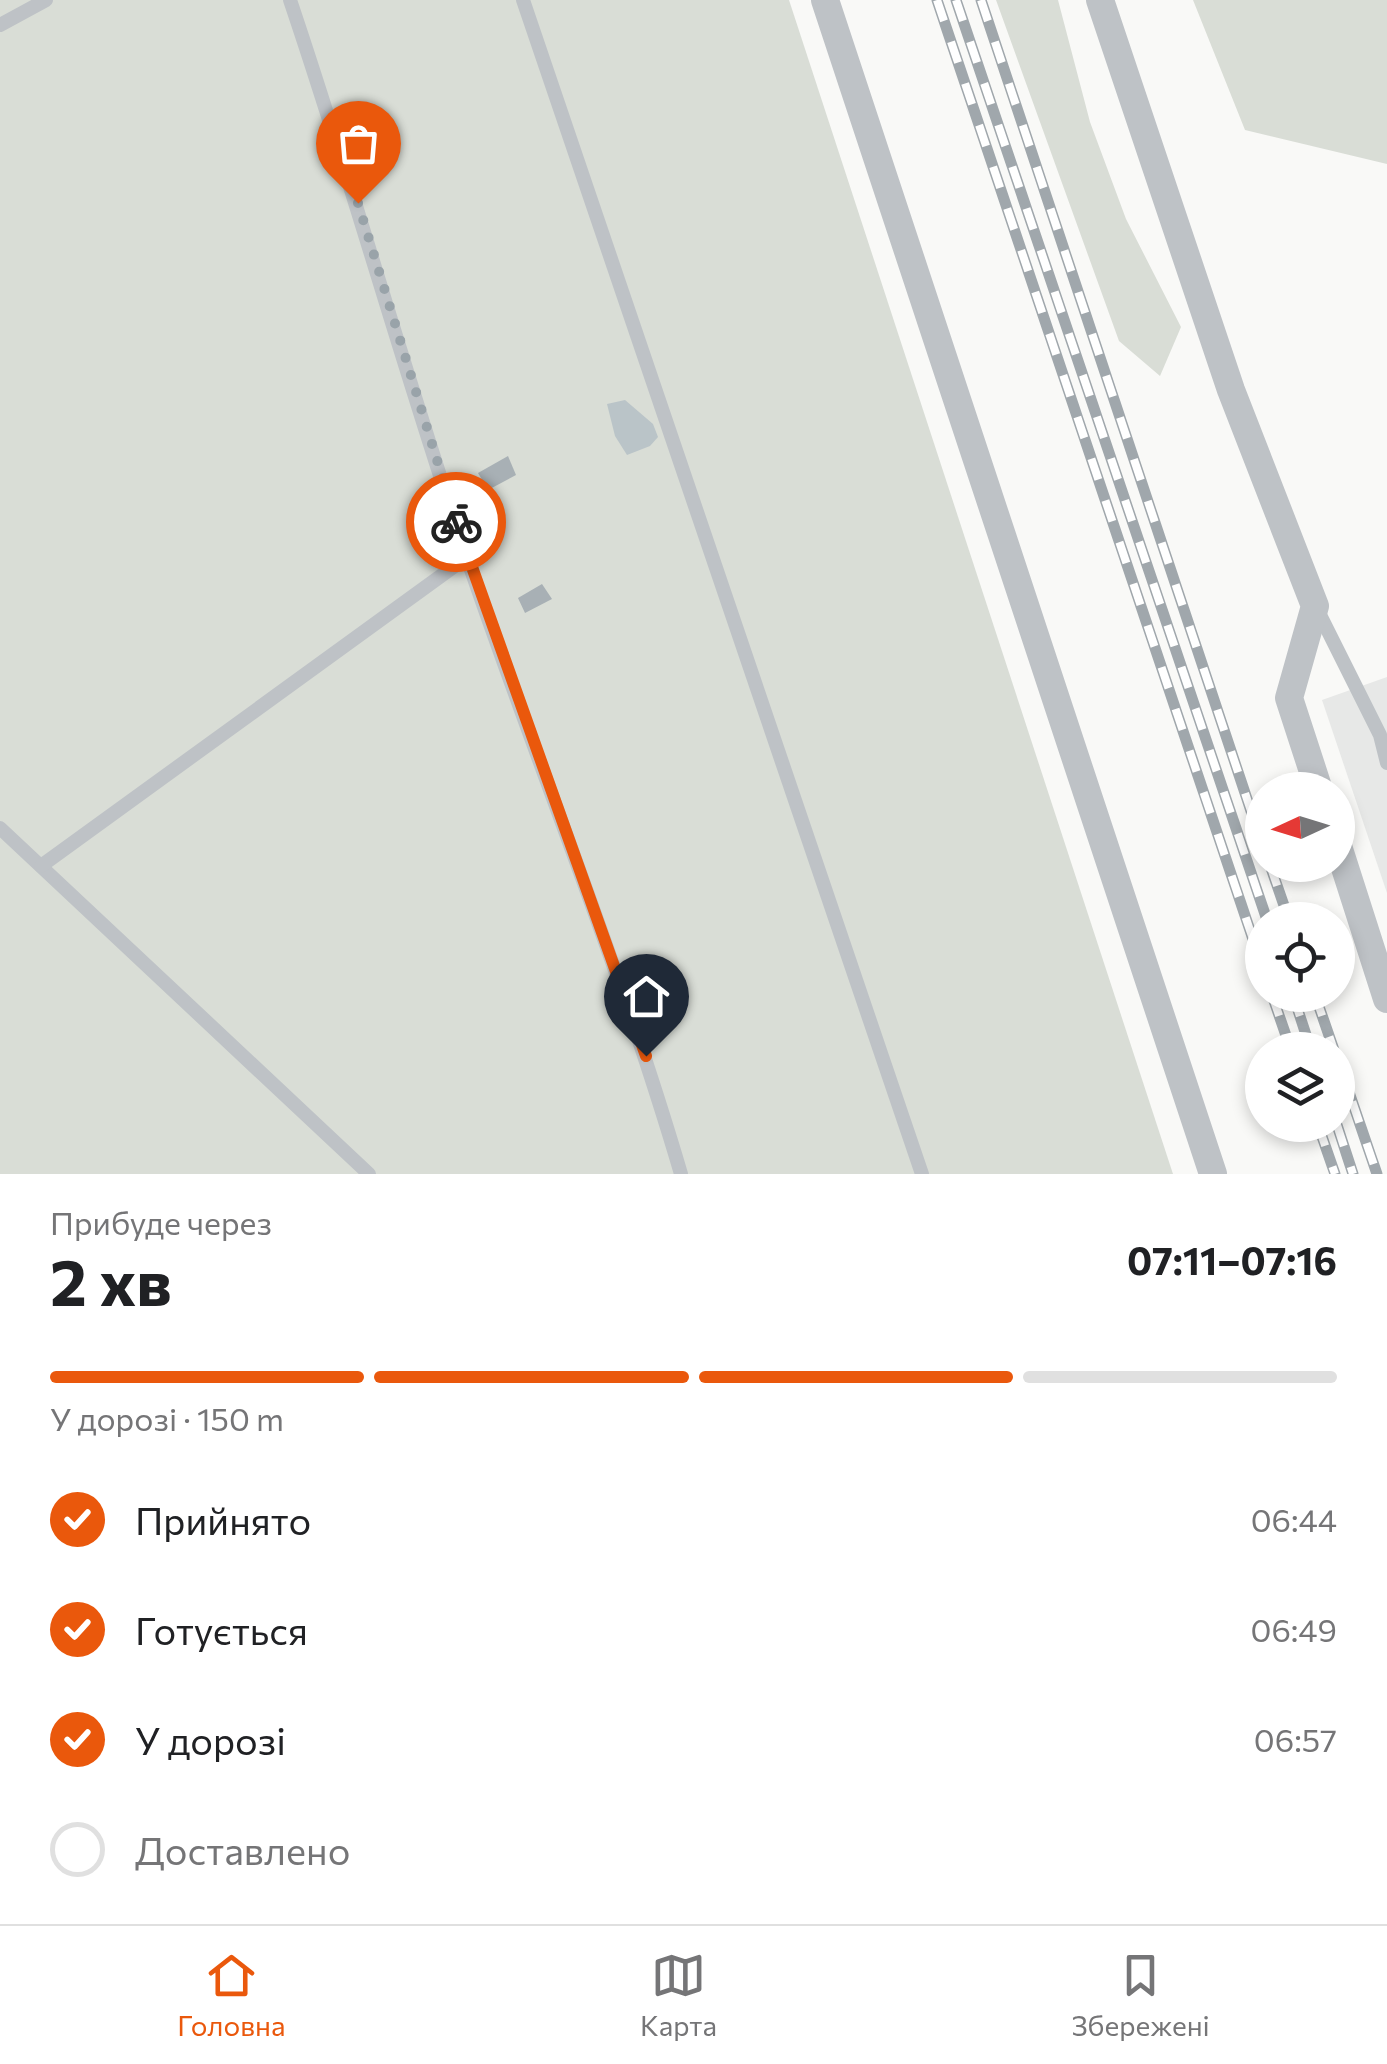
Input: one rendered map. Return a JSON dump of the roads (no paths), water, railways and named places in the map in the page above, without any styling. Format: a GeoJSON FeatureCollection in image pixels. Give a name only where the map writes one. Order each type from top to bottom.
{"type":"FeatureCollection","features":[{"type":"Feature","properties":{"kind":"street"},"geometry":{"type":"LineString","coordinates":[[825,0],[1213,1174]]}},
{"type":"Feature","properties":{"kind":"street"},"geometry":{"type":"LineString","coordinates":[[1100,0],[1231,390],[1315,606],[1290,698],[1313,772]]}},
{"type":"Feature","properties":{"kind":"street"},"geometry":{"type":"LineString","coordinates":[[1350,882],[1387,998]]}},
{"type":"Feature","properties":{"kind":"lane"},"geometry":{"type":"LineString","coordinates":[[0,26],[46,0]]}},
{"type":"Feature","properties":{"kind":"lane"},"geometry":{"type":"LineString","coordinates":[[290,0],[467,557],[646,1056],[681,1174]]}},
{"type":"Feature","properties":{"kind":"lane"},"geometry":{"type":"LineString","coordinates":[[523,0],[922,1174]]}},
{"type":"Feature","properties":{"kind":"lane"},"geometry":{"type":"LineString","coordinates":[[41,866],[467,557]]}},
{"type":"Feature","properties":{"kind":"lane"},"geometry":{"type":"LineString","coordinates":[[1315,606],[1383,733],[1387,763]]}},
{"type":"Feature","properties":{"kind":"lane"},"geometry":{"type":"LineString","coordinates":[[0,828],[369,1174]]}},
{"type":"Feature","properties":{"kind":"railway"},"geometry":{"type":"LineString","coordinates":[[937,0],[1245,915]]}},
{"type":"Feature","properties":{"kind":"railway"},"geometry":{"type":"LineString","coordinates":[[956,0],[1261,902]]}},
{"type":"Feature","properties":{"kind":"railway"},"geometry":{"type":"LineString","coordinates":[[981,0],[1245,793]]}},
{"type":"Feature","properties":{"kind":"railway"},"geometry":{"type":"LineString","coordinates":[[1276,882],[1283,902]]}},
{"type":"Feature","properties":{"kind":"railway"},"geometry":{"type":"LineString","coordinates":[[1278,1012],[1285,1032]]}},
{"type":"Feature","properties":{"kind":"railway"},"geometry":{"type":"LineString","coordinates":[[1299,1012],[1305,1032]]}},
{"type":"Feature","properties":{"kind":"railway"},"geometry":{"type":"LineString","coordinates":[[1321,1012],[1328,1032]]}},
{"type":"Feature","properties":{"kind":"railway"},"geometry":{"type":"LineString","coordinates":[[1355,1110],[1377,1174]]}},
{"type":"Feature","properties":{"kind":"railway"},"geometry":{"type":"LineString","coordinates":[[1324,1142],[1335,1174]]}},
{"type":"Feature","properties":{"kind":"railway"},"geometry":{"type":"LineString","coordinates":[[1343,1142],[1353,1174]]}}]}
